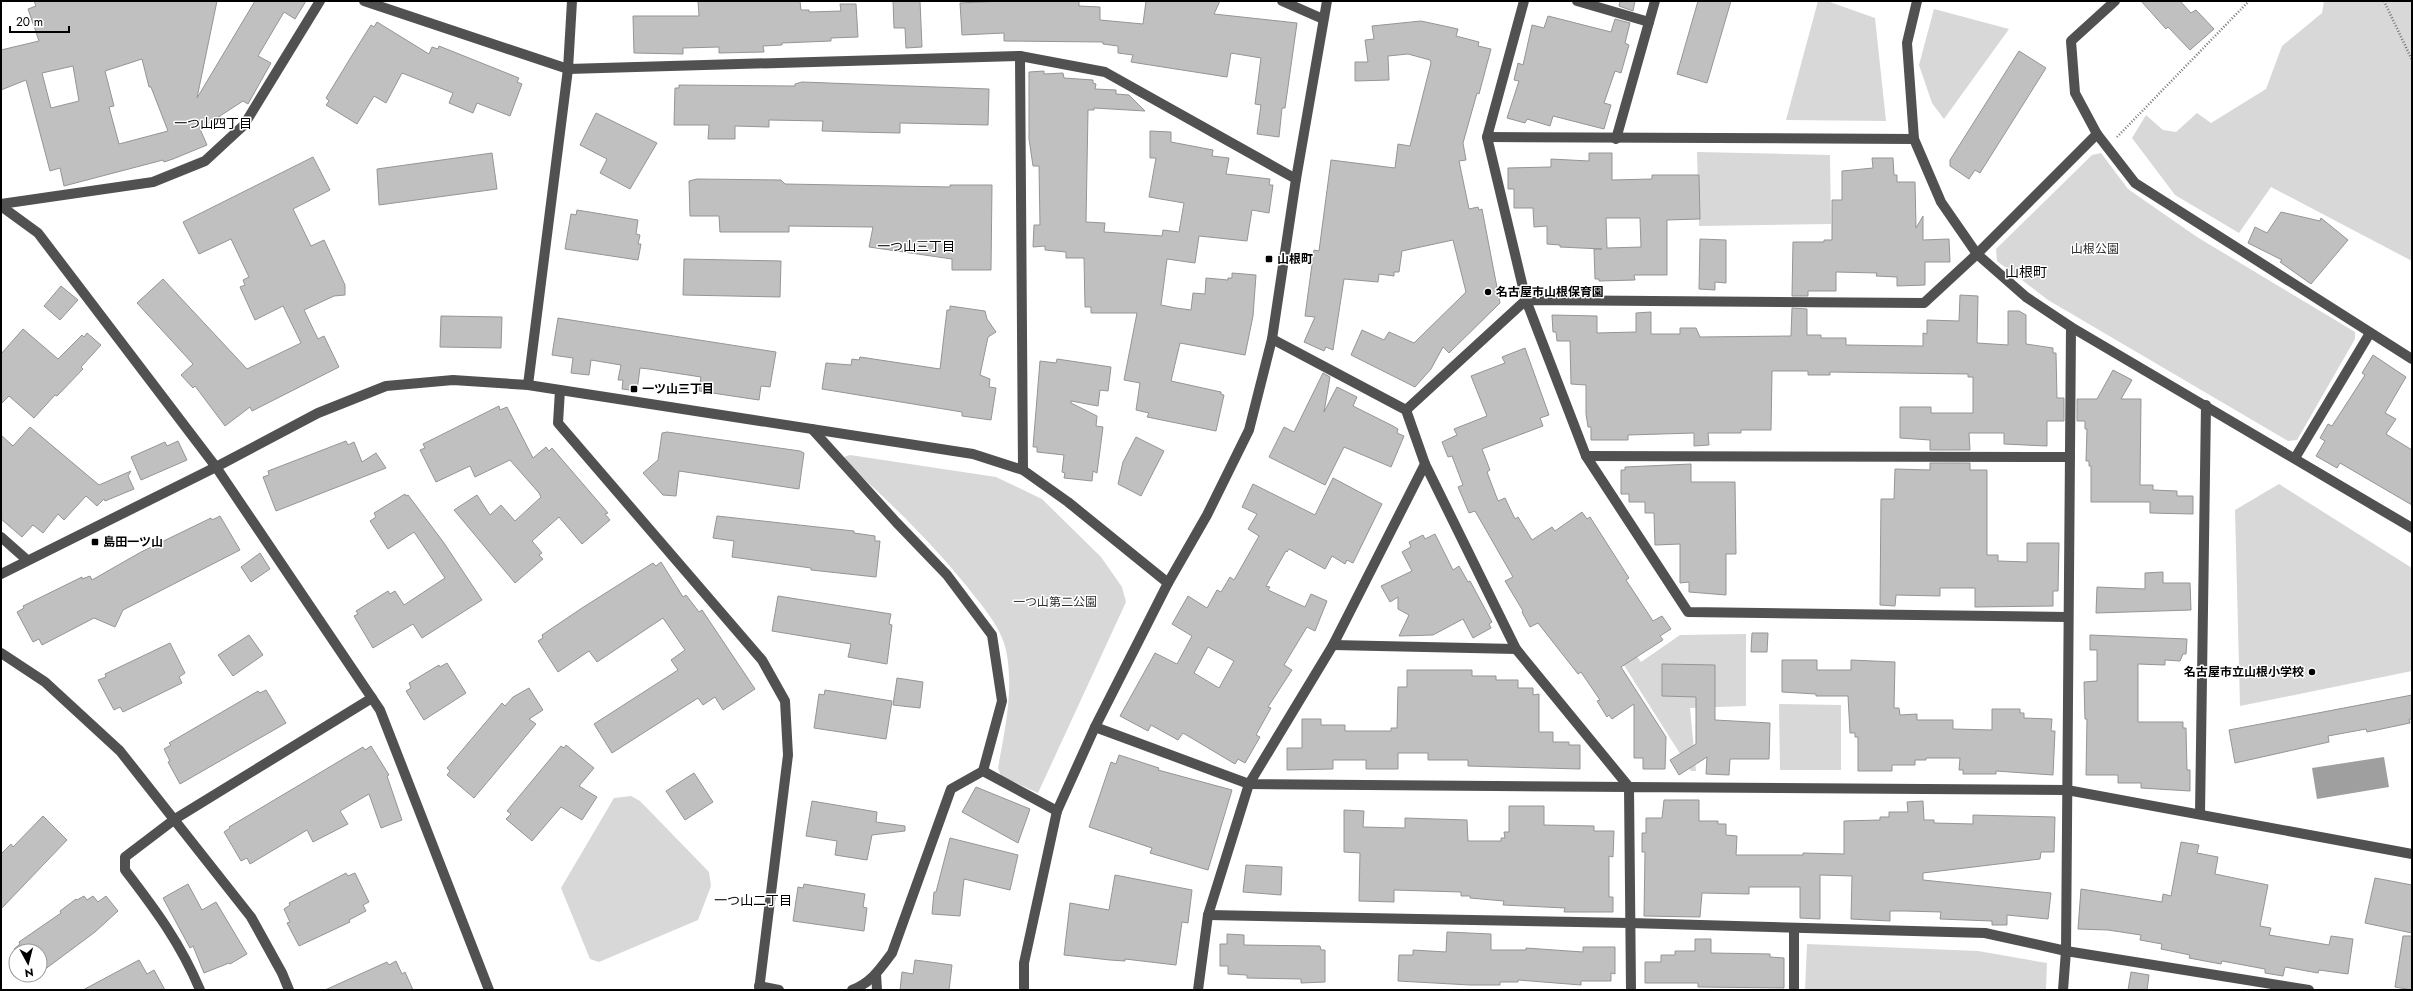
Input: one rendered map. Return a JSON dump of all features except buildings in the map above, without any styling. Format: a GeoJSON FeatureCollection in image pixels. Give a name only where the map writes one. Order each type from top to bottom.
{"type":"FeatureCollection","features":[{"type":"Feature","properties":{"kind":"street"},"geometry":{"type":"LineString","coordinates":[[1,205],[153,182],[205,161],[244,125],[320,1]]}},
{"type":"Feature","properties":{"kind":"street"},"geometry":{"type":"LineString","coordinates":[[364,1],[568,69],[1020,56],[1105,72],[1296,179]]}},
{"type":"Feature","properties":{"kind":"street"},"geometry":{"type":"LineString","coordinates":[[528,385],[568,69],[572,1]]}},
{"type":"Feature","properties":{"kind":"street"},"geometry":{"type":"LineString","coordinates":[[1282,1],[1323,19]]}},
{"type":"Feature","properties":{"kind":"street"},"geometry":{"type":"LineString","coordinates":[[1024,990],[1024,963],[1057,811],[1095,727],[1168,583],[1207,515],[1249,430],[1272,339],[1296,179],[1323,19],[1328,1]]}},
{"type":"Feature","properties":{"kind":"street"},"geometry":{"type":"LineString","coordinates":[[1524,1],[1486,137],[1526,300],[1586,456],[1688,612],[2067,618]]}},
{"type":"Feature","properties":{"kind":"street"},"geometry":{"type":"LineString","coordinates":[[1577,1],[1649,22]]}},
{"type":"Feature","properties":{"kind":"street"},"geometry":{"type":"LineString","coordinates":[[1616,139],[1655,1]]}},
{"type":"Feature","properties":{"kind":"street"},"geometry":{"type":"LineString","coordinates":[[1917,1],[1907,43],[1914,139],[1941,202],[1977,254],[2026,297],[2071,327],[2206,405],[2412,528]]}},
{"type":"Feature","properties":{"kind":"street"},"geometry":{"type":"LineString","coordinates":[[2115,1],[2071,41],[2075,93],[2097,134],[2135,183],[2412,359]]}},
{"type":"Feature","properties":{"kind":"street"},"geometry":{"type":"LineString","coordinates":[[1020,56],[1023,470]]}},
{"type":"Feature","properties":{"kind":"street"},"geometry":{"type":"LineString","coordinates":[[1406,410],[1526,300],[1924,303],[1977,254],[2097,134]]}},
{"type":"Feature","properties":{"kind":"street"},"geometry":{"type":"LineString","coordinates":[[1486,137],[1616,139],[1914,139]]}},
{"type":"Feature","properties":{"kind":"street"},"geometry":{"type":"LineString","coordinates":[[1,205],[38,233],[216,467],[380,710],[489,990]]}},
{"type":"Feature","properties":{"kind":"street"},"geometry":{"type":"LineString","coordinates":[[2063,990],[2066,951],[2067,618],[2071,327]]}},
{"type":"Feature","properties":{"kind":"street"},"geometry":{"type":"LineString","coordinates":[[2295,458],[2370,333]]}},
{"type":"Feature","properties":{"kind":"street"},"geometry":{"type":"LineString","coordinates":[[1272,339],[1406,410],[1424,464],[1516,649],[1629,787],[1631,990]]}},
{"type":"Feature","properties":{"kind":"street"},"geometry":{"type":"LineString","coordinates":[[1,574],[216,467],[318,413],[386,386],[453,380],[528,385],[973,454],[1023,470],[1068,502],[1168,583]]}},
{"type":"Feature","properties":{"kind":"street"},"geometry":{"type":"LineString","coordinates":[[560,390],[558,423],[762,660],[785,701],[788,755],[759,988],[779,990]]}},
{"type":"Feature","properties":{"kind":"street"},"geometry":{"type":"LineString","coordinates":[[2200,814],[2206,405]]}},
{"type":"Feature","properties":{"kind":"street"},"geometry":{"type":"LineString","coordinates":[[812,429],[896,522],[947,575],[992,635],[1002,701],[983,771],[951,789],[892,953],[876,974],[864,986],[852,990]]}},
{"type":"Feature","properties":{"kind":"street"},"geometry":{"type":"LineString","coordinates":[[1586,456],[2070,457]]}},
{"type":"Feature","properties":{"kind":"street"},"geometry":{"type":"LineString","coordinates":[[1198,990],[1208,915],[1249,784],[1333,646],[1424,464]]}},
{"type":"Feature","properties":{"kind":"street"},"geometry":{"type":"LineString","coordinates":[[1,537],[27,560]]}},
{"type":"Feature","properties":{"kind":"street"},"geometry":{"type":"LineString","coordinates":[[1333,646],[1516,649]]}},
{"type":"Feature","properties":{"kind":"street"},"geometry":{"type":"LineString","coordinates":[[1,653],[45,682],[120,750],[252,917],[282,972],[289,990]]}},
{"type":"Feature","properties":{"kind":"street"},"geometry":{"type":"LineString","coordinates":[[200,990],[187,959],[161,917],[125,870],[125,857],[175,819],[372,698]]}},
{"type":"Feature","properties":{"kind":"street"},"geometry":{"type":"LineString","coordinates":[[1095,727],[1249,784],[2067,790],[2412,854]]}},
{"type":"Feature","properties":{"kind":"street"},"geometry":{"type":"LineString","coordinates":[[983,771],[1057,811]]}},
{"type":"Feature","properties":{"kind":"street"},"geometry":{"type":"LineString","coordinates":[[1208,915],[1630,923],[1794,929],[1985,933],[2066,951],[2309,990]]}},
{"type":"Feature","properties":{"kind":"street"},"geometry":{"type":"LineString","coordinates":[[1794,929],[1794,990]]}},
{"type":"Feature","properties":{"kind":"street"},"geometry":{"type":"LineString","coordinates":[[876,974],[877,990]]}},
{"type":"Feature","properties":{"kind":"path"},"geometry":{"type":"LineString","coordinates":[[2107,146],[2249,1]]}},
{"type":"Feature","properties":{"kind":"path"},"geometry":{"type":"LineString","coordinates":[[2384,1],[2412,60]]}},
{"type":"Feature","properties":{"kind":"green space"},"geometry":{"type":"Polygon","coordinates":[[[1818,1],[1827,1],[1875,18],[1886,121],[1786,120],[1818,1]]]}},
{"type":"Feature","properties":{"kind":"green space"},"geometry":{"type":"Polygon","coordinates":[[[2324,1],[2412,1],[2412,261],[2271,187],[2239,233],[2175,195],[2132,138],[2146,115],[2163,130],[2176,132],[2197,113],[2211,123],[2266,89],[2282,46],[2322,13],[2324,1]]]}},
{"type":"Feature","properties":{"kind":"green space"},"geometry":{"type":"Polygon","coordinates":[[[1934,9],[2009,29],[1944,119],[1932,103],[1919,65],[1934,9]]]}},
{"type":"Feature","properties":{"kind":"green space"},"geometry":{"type":"Polygon","coordinates":[[[1697,152],[1830,155],[1831,224],[1699,226],[1697,152]]]}},
{"type":"Feature","properties":{"kind":"green space","name":"山根公園"},"geometry":{"type":"Polygon","coordinates":[[[2101,153],[2128,189],[2197,237],[2355,332],[2355,339],[2297,440],[2288,441],[2048,300],[1997,261],[1996,249],[2092,155],[2101,153]]]}},
{"type":"Feature","properties":{"kind":"green space","name":"一つ山第二公園"},"geometry":{"type":"Polygon","coordinates":[[[850,455],[996,477],[1042,499],[1101,557],[1122,587],[1126,602],[1038,793],[1001,776],[998,768],[1008,709],[1009,680],[1006,650],[998,629],[961,579],[929,542],[841,458],[850,455]]]}},
{"type":"Feature","properties":{"kind":"green space"},"geometry":{"type":"Polygon","coordinates":[[[2279,484],[2412,568],[2412,671],[2240,706],[2235,510],[2279,484]]]}},
{"type":"Feature","properties":{"kind":"green space"},"geometry":{"type":"Polygon","coordinates":[[[1746,634],[1746,706],[1690,708],[1696,771],[1691,771],[1615,651],[1627,643],[1641,662],[1680,635],[1746,634]]]}},
{"type":"Feature","properties":{"kind":"green space"},"geometry":{"type":"Polygon","coordinates":[[[1779,704],[1841,705],[1841,770],[1780,770],[1779,704]]]}},
{"type":"Feature","properties":{"kind":"green space"},"geometry":{"type":"Polygon","coordinates":[[[631,796],[640,801],[709,872],[711,886],[698,920],[599,962],[590,959],[561,888],[614,798],[631,796]]]}},
{"type":"Feature","properties":{"kind":"green space"},"geometry":{"type":"Polygon","coordinates":[[[1807,944],[1978,951],[2047,963],[2046,990],[1805,990],[1807,944]]]}},
{"type":"Feature","properties":{"kind":"shaded area"},"geometry":{"type":"Polygon","coordinates":[[[2384,757],[2389,787],[2317,799],[2312,768],[2384,757]]]}},
{"type":"Feature","properties":{"kind":"place","name":"山根町"},"geometry":{"type":"Point","coordinates":[1269,259]}},
{"type":"Feature","properties":{"kind":"place","name":"名古屋市山根保育園"},"geometry":{"type":"Point","coordinates":[1488,292]}},
{"type":"Feature","properties":{"kind":"place","name":"一ツ山三丁目"},"geometry":{"type":"Point","coordinates":[634,389]}},
{"type":"Feature","properties":{"kind":"place","name":"島田一ツ山"},"geometry":{"type":"Point","coordinates":[95,542]}},
{"type":"Feature","properties":{"kind":"place","name":"名古屋市立山根小学校"},"geometry":{"type":"Point","coordinates":[2312,672]}},
{"type":"Feature","properties":{"kind":"district","name":"一つ山四丁目"},"geometry":{"type":"Point","coordinates":[213,123]}},
{"type":"Feature","properties":{"kind":"district","name":"一つ山三丁目"},"geometry":{"type":"Point","coordinates":[916,246]}},
{"type":"Feature","properties":{"kind":"district","name":"山根町"},"geometry":{"type":"Point","coordinates":[2026,272]}},
{"type":"Feature","properties":{"kind":"district","name":"一つ山二丁目"},"geometry":{"type":"Point","coordinates":[753,900]}}]}
